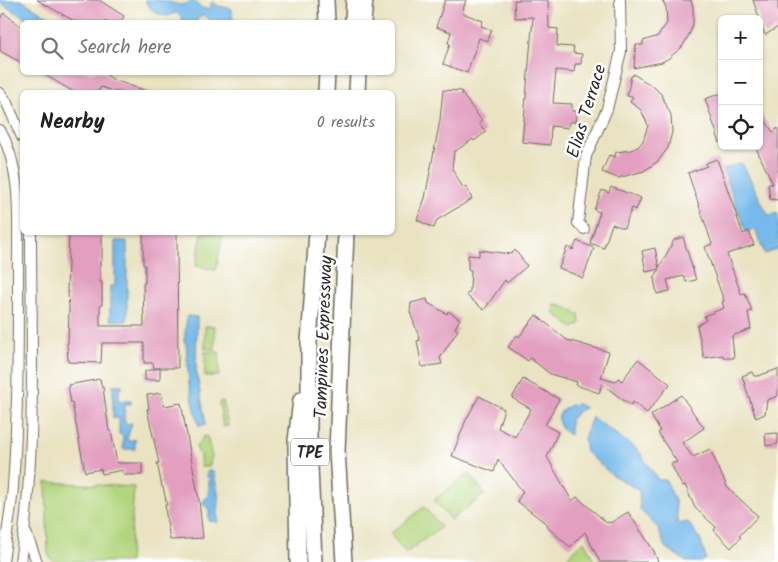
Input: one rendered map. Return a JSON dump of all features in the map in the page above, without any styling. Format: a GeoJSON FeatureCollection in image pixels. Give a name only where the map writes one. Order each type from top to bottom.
{"type":"FeatureCollection","features":[{"type":"Feature","properties":{"kind":"highway"},"geometry":{"type":"LineString","coordinates":[[326,0],[327,20]]}},
{"type":"Feature","properties":{"kind":"highway"},"geometry":{"type":"LineString","coordinates":[[353,20],[354,0]]}},
{"type":"Feature","properties":{"kind":"highway"},"geometry":{"type":"LineString","coordinates":[[363,20],[365,0]]}},
{"type":"Feature","properties":{"kind":"highway"},"geometry":{"type":"LineString","coordinates":[[326,90],[327,75]]}},
{"type":"Feature","properties":{"kind":"highway"},"geometry":{"type":"LineString","coordinates":[[351,90],[352,75]]}},
{"type":"Feature","properties":{"kind":"highway"},"geometry":{"type":"LineString","coordinates":[[357,90],[358,75]]}},
{"type":"Feature","properties":{"kind":"highway","name":"Tampines Expressway"},"geometry":{"type":"LineString","coordinates":[[314,562],[309,442],[309,342],[317,235]]}},
{"type":"Feature","properties":{"kind":"highway","name":"Tampines Expressway"},"geometry":{"type":"LineString","coordinates":[[344,562],[337,451],[346,235]]}},
{"type":"Feature","properties":{"kind":"highway"},"geometry":{"type":"LineString","coordinates":[[298,562],[296,441],[309,342]]}},
{"type":"Feature","properties":{"kind":"highway"},"geometry":{"type":"LineString","coordinates":[[342,544],[349,555],[350,562]]}},
{"type":"Feature","properties":{"kind":"street","name":"Elias Terrace"},"geometry":{"type":"LineString","coordinates":[[584,229],[578,223],[586,156],[607,110],[621,51],[620,0]]}},
{"type":"Feature","properties":{"kind":"street"},"geometry":{"type":"LineString","coordinates":[[0,93],[6,101],[20,132]]}},
{"type":"Feature","properties":{"kind":"street"},"geometry":{"type":"LineString","coordinates":[[0,130],[6,140],[17,184],[18,314],[18,386],[13,489],[3,562]]}},
{"type":"Feature","properties":{"kind":"street"},"geometry":{"type":"LineString","coordinates":[[20,562],[29,488],[33,392],[32,235]]}},
{"type":"Feature","properties":{"kind":"street"},"geometry":{"type":"LineString","coordinates":[[25,530],[37,562]]}},
{"type":"Feature","properties":{"kind":"green space"},"geometry":{"type":"Polygon","coordinates":[[[202,235],[223,235],[216,270],[196,266],[202,235]]]}},
{"type":"Feature","properties":{"kind":"green space"},"geometry":{"type":"Polygon","coordinates":[[[555,305],[562,306],[579,314],[580,324],[573,328],[554,313],[555,305]]]}},
{"type":"Feature","properties":{"kind":"green space"},"geometry":{"type":"Polygon","coordinates":[[[205,326],[215,326],[215,349],[205,349],[205,326]]]}},
{"type":"Feature","properties":{"kind":"green space"},"geometry":{"type":"Polygon","coordinates":[[[205,352],[219,352],[219,376],[205,376],[205,352]]]}},
{"type":"Feature","properties":{"kind":"green space"},"geometry":{"type":"Polygon","coordinates":[[[223,401],[228,426],[223,427],[219,402],[223,401]]]}},
{"type":"Feature","properties":{"kind":"green space"},"geometry":{"type":"Polygon","coordinates":[[[204,436],[207,437],[212,456],[209,467],[201,467],[200,456],[196,447],[204,436]]]}},
{"type":"Feature","properties":{"kind":"green space"},"geometry":{"type":"Polygon","coordinates":[[[469,473],[485,494],[451,520],[434,500],[469,473]]]}},
{"type":"Feature","properties":{"kind":"green space"},"geometry":{"type":"Polygon","coordinates":[[[46,482],[134,487],[129,562],[54,562],[48,555],[46,482]]]}},
{"type":"Feature","properties":{"kind":"green space"},"geometry":{"type":"Polygon","coordinates":[[[424,507],[441,527],[406,553],[390,534],[424,507]]]}},
{"type":"Feature","properties":{"kind":"green space"},"geometry":{"type":"Polygon","coordinates":[[[584,541],[595,562],[562,562],[563,561],[584,541]]]}},
{"type":"Feature","properties":{"kind":"water"},"geometry":{"type":"Polygon","coordinates":[[[0,0],[21,0],[55,20],[30,20],[0,3],[0,0]]]}},
{"type":"Feature","properties":{"kind":"water"},"geometry":{"type":"Polygon","coordinates":[[[145,0],[164,1],[180,5],[193,0],[204,9],[209,9],[212,2],[218,6],[232,9],[232,17],[234,20],[210,20],[202,15],[197,20],[182,20],[182,17],[177,13],[169,16],[161,15],[149,7],[145,0]]]}},
{"type":"Feature","properties":{"kind":"water"},"geometry":{"type":"Polygon","coordinates":[[[742,163],[768,215],[778,213],[778,249],[765,254],[755,229],[746,232],[723,169],[742,163]]]}},
{"type":"Feature","properties":{"kind":"water"},"geometry":{"type":"Polygon","coordinates":[[[115,241],[127,241],[127,321],[110,320],[110,286],[115,286],[115,241]]]}},
{"type":"Feature","properties":{"kind":"water"},"geometry":{"type":"Polygon","coordinates":[[[187,316],[197,317],[196,370],[206,424],[199,426],[189,385],[186,343],[184,342],[187,316]]]}},
{"type":"Feature","properties":{"kind":"water"},"geometry":{"type":"Polygon","coordinates":[[[113,385],[122,385],[123,388],[119,388],[119,401],[131,401],[131,404],[125,404],[124,419],[126,424],[132,423],[127,439],[129,441],[135,439],[135,449],[123,449],[123,435],[119,434],[119,418],[113,418],[113,385]]]}},
{"type":"Feature","properties":{"kind":"water"},"geometry":{"type":"Polygon","coordinates":[[[577,404],[585,408],[577,412],[570,420],[570,435],[561,427],[559,417],[565,408],[577,404]]]}},
{"type":"Feature","properties":{"kind":"water"},"geometry":{"type":"Polygon","coordinates":[[[592,417],[638,450],[658,480],[666,480],[675,501],[678,524],[688,522],[701,541],[706,559],[701,562],[687,562],[665,547],[658,528],[640,510],[639,490],[612,475],[586,452],[584,438],[592,417]]]}},
{"type":"Feature","properties":{"kind":"water"},"geometry":{"type":"Polygon","coordinates":[[[208,471],[213,471],[219,497],[218,522],[209,521],[209,509],[203,504],[209,494],[209,477],[206,476],[208,471]]]}},
{"type":"Feature","properties":{"kind":"building"},"geometry":{"type":"Polygon","coordinates":[[[37,0],[99,0],[124,16],[122,20],[72,20],[37,0]]]}},
{"type":"Feature","properties":{"kind":"building"},"geometry":{"type":"Polygon","coordinates":[[[445,0],[466,0],[462,13],[483,21],[481,26],[492,30],[487,41],[479,38],[467,73],[443,64],[450,44],[448,43],[451,32],[436,27],[445,0]]]}},
{"type":"Feature","properties":{"kind":"building"},"geometry":{"type":"Polygon","coordinates":[[[514,0],[548,0],[549,28],[558,29],[557,46],[574,47],[573,53],[582,54],[581,64],[575,64],[574,72],[556,70],[553,103],[572,104],[572,111],[577,111],[575,122],[569,122],[568,128],[551,126],[550,145],[522,142],[533,17],[515,18],[514,0]]]}},
{"type":"Feature","properties":{"kind":"building"},"geometry":{"type":"Polygon","coordinates":[[[662,0],[691,0],[693,24],[690,33],[682,47],[669,58],[662,62],[634,68],[636,45],[643,45],[643,41],[658,36],[667,23],[666,7],[662,0]]]}},
{"type":"Feature","properties":{"kind":"building"},"geometry":{"type":"Polygon","coordinates":[[[753,0],[778,0],[778,27],[765,35],[763,15],[758,15],[753,0]]]}},
{"type":"Feature","properties":{"kind":"building"},"geometry":{"type":"Polygon","coordinates":[[[4,13],[20,25],[20,62],[0,51],[0,19],[4,13]]]}},
{"type":"Feature","properties":{"kind":"building"},"geometry":{"type":"Polygon","coordinates":[[[633,74],[654,87],[661,94],[671,115],[672,132],[668,148],[658,161],[644,171],[618,178],[602,172],[609,155],[615,157],[616,152],[638,147],[643,141],[648,125],[641,110],[630,102],[633,97],[627,96],[633,74]]]}},
{"type":"Feature","properties":{"kind":"building"},"geometry":{"type":"Polygon","coordinates":[[[45,75],[106,75],[114,80],[143,90],[109,90],[101,87],[99,90],[71,90],[45,75]]]}},
{"type":"Feature","properties":{"kind":"building"},"geometry":{"type":"Polygon","coordinates":[[[443,90],[462,91],[462,94],[482,121],[479,123],[486,132],[454,152],[452,168],[463,188],[466,186],[472,199],[437,220],[434,228],[417,220],[425,198],[440,120],[443,90]]]}},
{"type":"Feature","properties":{"kind":"building"},"geometry":{"type":"Polygon","coordinates":[[[718,94],[718,137],[705,99],[718,94]]]}},
{"type":"Feature","properties":{"kind":"building"},"geometry":{"type":"Polygon","coordinates":[[[763,118],[773,132],[778,128],[778,200],[770,199],[768,184],[773,184],[757,150],[763,150],[763,118]]]}},
{"type":"Feature","properties":{"kind":"building"},"geometry":{"type":"Polygon","coordinates":[[[717,159],[743,234],[749,231],[754,245],[727,254],[741,294],[745,293],[752,311],[748,312],[751,329],[732,336],[734,358],[724,358],[723,355],[704,358],[697,326],[706,320],[704,316],[724,308],[722,302],[724,301],[705,247],[712,244],[688,173],[707,166],[706,163],[717,159]]]}},
{"type":"Feature","properties":{"kind":"building"},"geometry":{"type":"Polygon","coordinates":[[[611,187],[641,198],[636,210],[632,208],[624,228],[612,224],[604,248],[590,243],[600,212],[594,210],[602,190],[609,193],[611,187]]]}},
{"type":"Feature","properties":{"kind":"building"},"geometry":{"type":"Polygon","coordinates":[[[69,235],[102,235],[100,282],[102,282],[102,305],[100,305],[100,326],[144,326],[143,283],[145,283],[145,265],[143,265],[143,235],[177,235],[178,368],[154,368],[153,363],[144,363],[144,343],[102,343],[101,363],[68,362],[69,308],[67,292],[69,235]]]}},
{"type":"Feature","properties":{"kind":"building"},"geometry":{"type":"Polygon","coordinates":[[[683,237],[696,280],[686,282],[684,276],[667,280],[670,291],[657,294],[654,279],[659,269],[646,272],[642,251],[655,248],[659,268],[674,240],[683,237]]]}},
{"type":"Feature","properties":{"kind":"building"},"geometry":{"type":"Polygon","coordinates":[[[577,241],[594,248],[583,278],[559,268],[567,247],[573,250],[577,241]]]}},
{"type":"Feature","properties":{"kind":"building"},"geometry":{"type":"Polygon","coordinates":[[[479,250],[511,254],[515,250],[527,266],[507,283],[505,280],[484,310],[466,295],[470,291],[471,270],[468,270],[468,255],[479,256],[479,250]]]}},
{"type":"Feature","properties":{"kind":"building"},"geometry":{"type":"Polygon","coordinates":[[[427,299],[428,303],[447,314],[448,311],[460,319],[455,328],[458,330],[440,358],[442,364],[422,367],[417,341],[420,340],[410,312],[411,303],[427,299]]]}},
{"type":"Feature","properties":{"kind":"building"},"geometry":{"type":"Polygon","coordinates":[[[536,315],[567,340],[609,352],[601,378],[615,382],[618,378],[622,381],[638,359],[670,384],[647,413],[633,402],[631,405],[623,400],[602,384],[599,393],[576,385],[577,382],[550,374],[530,358],[528,361],[508,347],[517,335],[519,337],[536,315]]]}},
{"type":"Feature","properties":{"kind":"building"},"geometry":{"type":"Polygon","coordinates":[[[160,368],[160,380],[145,380],[145,371],[160,368]]]}},
{"type":"Feature","properties":{"kind":"building"},"geometry":{"type":"Polygon","coordinates":[[[778,369],[778,396],[767,400],[765,414],[756,418],[742,376],[752,372],[754,376],[758,376],[778,369]]]}},
{"type":"Feature","properties":{"kind":"building"},"geometry":{"type":"Polygon","coordinates":[[[100,379],[117,463],[142,463],[142,475],[123,475],[123,470],[102,474],[101,469],[85,472],[68,385],[100,379]]]}},
{"type":"Feature","properties":{"kind":"building"},"geometry":{"type":"Polygon","coordinates":[[[523,379],[559,399],[545,425],[558,432],[547,457],[572,501],[577,497],[607,523],[628,512],[654,551],[658,562],[600,562],[585,532],[570,547],[547,527],[548,525],[517,501],[523,492],[498,459],[494,472],[452,456],[466,420],[479,396],[504,409],[498,428],[515,437],[531,409],[512,398],[523,379]]]}},
{"type":"Feature","properties":{"kind":"building"},"geometry":{"type":"Polygon","coordinates":[[[161,393],[164,406],[181,403],[199,500],[203,538],[170,540],[165,505],[167,505],[147,409],[149,409],[147,395],[161,393]]]}},
{"type":"Feature","properties":{"kind":"building"},"geometry":{"type":"Polygon","coordinates":[[[681,395],[704,428],[682,443],[693,457],[710,449],[727,487],[758,516],[739,536],[741,537],[731,548],[714,530],[716,527],[695,508],[685,485],[682,486],[671,464],[677,462],[658,433],[660,431],[651,415],[681,395]]]}},
{"type":"Feature","properties":{"kind":"building"},"geometry":{"type":"Polygon","coordinates":[[[778,433],[778,444],[766,446],[765,434],[778,433]]]}}]}
